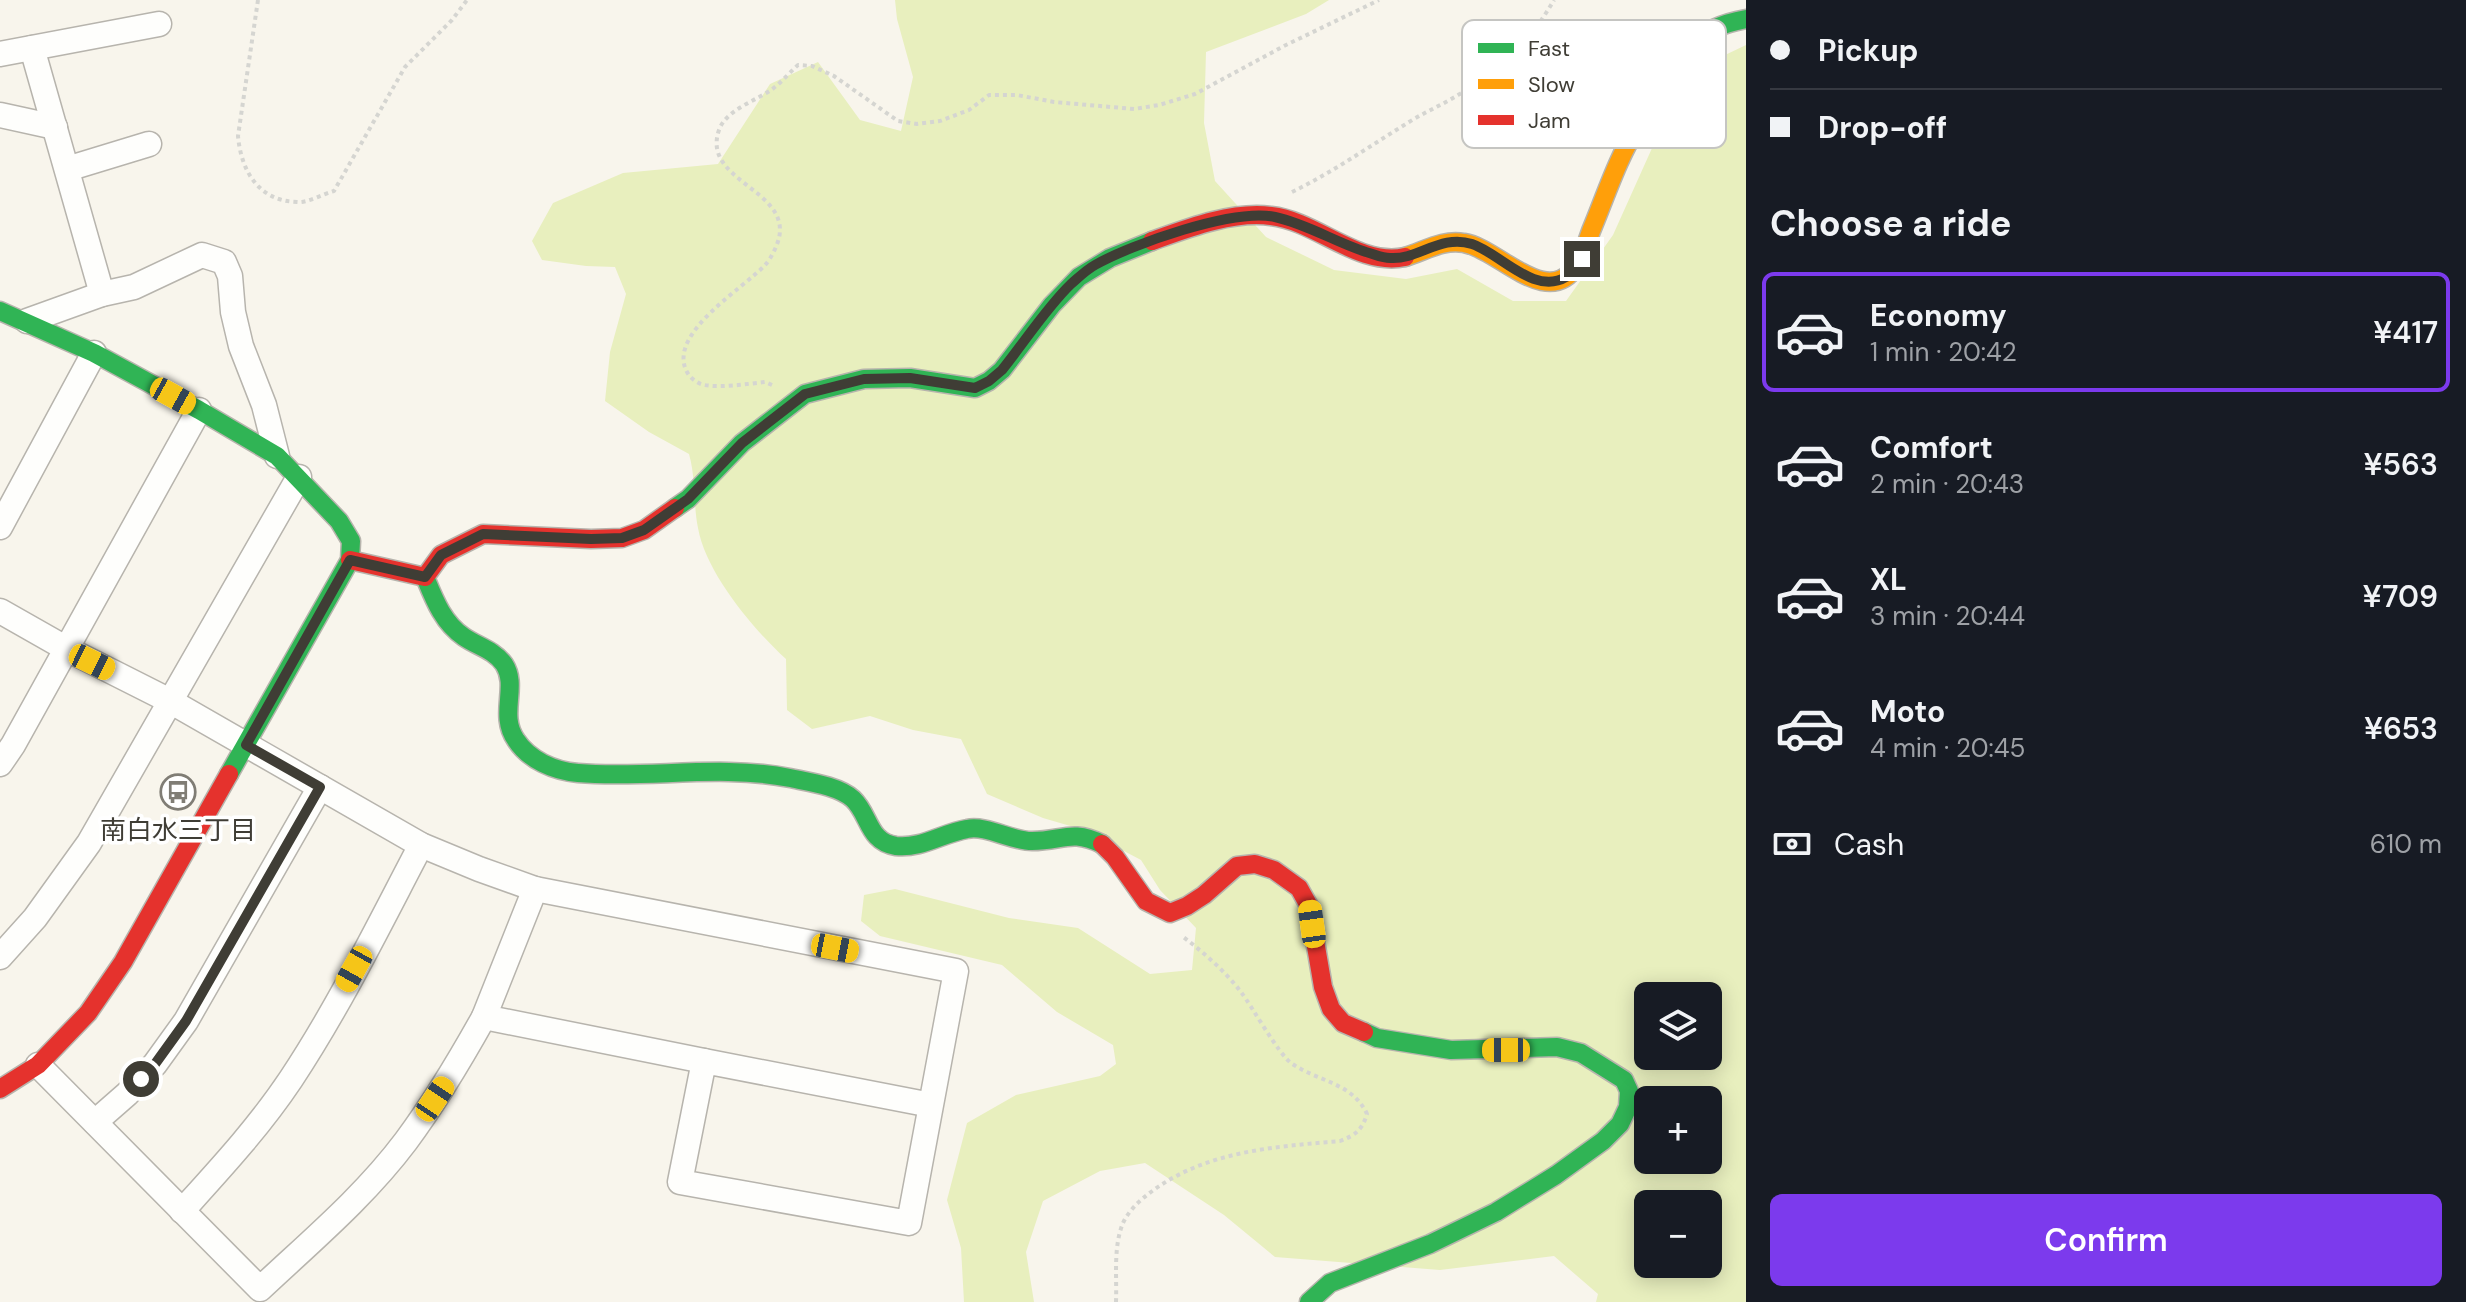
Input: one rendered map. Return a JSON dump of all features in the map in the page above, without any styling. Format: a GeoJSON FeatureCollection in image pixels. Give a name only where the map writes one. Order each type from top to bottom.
{"type":"FeatureCollection","features":[{"type":"Feature","properties":{"kind":"street"},"geometry":{"type":"LineString","coordinates":[[1726,25],[1746,19]]}},
{"type":"Feature","properties":{"kind":"street"},"geometry":{"type":"LineString","coordinates":[[0,54],[159,24]]}},
{"type":"Feature","properties":{"kind":"street"},"geometry":{"type":"LineString","coordinates":[[32,48],[102,294]]}},
{"type":"Feature","properties":{"kind":"street"},"geometry":{"type":"LineString","coordinates":[[0,115],[55,127]]}},
{"type":"Feature","properties":{"kind":"street"},"geometry":{"type":"LineString","coordinates":[[67,169],[149,144]]}},
{"type":"Feature","properties":{"kind":"street"},"geometry":{"type":"LineString","coordinates":[[425,577],[441,555],[483,534],[591,539],[622,538],[644,530],[688,499],[742,443],[805,394],[864,379],[910,378],[975,388],[1002,370],[1069,286],[1093,266],[1176,232],[1238,218],[1270,216],[1292,221],[1358,249],[1389,258],[1407,256],[1447,241],[1470,243],[1492,253],[1531,279],[1551,281],[1566,277],[1582,259],[1626,148]]}},
{"type":"Feature","properties":{"kind":"street"},"geometry":{"type":"LineString","coordinates":[[27,321],[102,294],[134,287],[202,255],[224,262],[230,276],[233,312],[241,346],[264,405],[277,456]]}},
{"type":"Feature","properties":{"kind":"street"},"geometry":{"type":"LineString","coordinates":[[0,311],[94,353],[277,456],[339,521],[351,541],[350,560],[123,962],[88,1013],[38,1065],[0,1089]]}},
{"type":"Feature","properties":{"kind":"street"},"geometry":{"type":"LineString","coordinates":[[0,527],[94,353]]}},
{"type":"Feature","properties":{"kind":"street"},"geometry":{"type":"LineString","coordinates":[[0,764],[199,410]]}},
{"type":"Feature","properties":{"kind":"street"},"geometry":{"type":"LineString","coordinates":[[0,957],[35,918],[89,843],[299,477]]}},
{"type":"Feature","properties":{"kind":"street"},"geometry":{"type":"LineString","coordinates":[[350,560],[425,577]]}},
{"type":"Feature","properties":{"kind":"street"},"geometry":{"type":"LineString","coordinates":[[425,577],[446,623],[503,661],[509,675],[509,727],[524,752],[537,763],[577,773],[752,773],[789,778],[836,790],[852,798],[871,831],[886,843],[896,846],[912,846],[969,828],[1031,841],[1073,835],[1086,837],[1102,844],[1115,857],[1146,901],[1170,913],[1204,895],[1237,866],[1255,864],[1274,870],[1299,888],[1309,906],[1323,987],[1331,1009],[1343,1023],[1377,1038],[1451,1050],[1557,1047],[1581,1053],[1624,1080],[1629,1091],[1628,1107],[1620,1124],[1603,1141],[1556,1175],[1496,1212],[1430,1244],[1330,1283],[1309,1302]]}},
{"type":"Feature","properties":{"kind":"street"},"geometry":{"type":"LineString","coordinates":[[0,611],[170,701],[421,845],[479,869],[535,889],[956,971],[909,1223],[680,1182],[704,1061]]}},
{"type":"Feature","properties":{"kind":"street"},"geometry":{"type":"LineString","coordinates":[[95,1122],[155,1064],[186,1021],[320,787]]}},
{"type":"Feature","properties":{"kind":"street"},"geometry":{"type":"LineString","coordinates":[[182,1211],[245,1142],[291,1079],[340,996],[421,845]]}},
{"type":"Feature","properties":{"kind":"street"},"geometry":{"type":"LineString","coordinates":[[38,1065],[260,1289],[333,1221],[405,1142],[449,1078],[484,1017],[535,889]]}},
{"type":"Feature","properties":{"kind":"street"},"geometry":{"type":"LineString","coordinates":[[484,1017],[931,1105]]}},
{"type":"Feature","properties":{"kind":"path"},"geometry":{"type":"LineString","coordinates":[[258,0],[238,136],[240,155],[252,181],[270,195],[298,203],[334,191],[405,67],[452,20],[467,0]]}},
{"type":"Feature","properties":{"kind":"path"},"geometry":{"type":"LineString","coordinates":[[805,394],[765,382],[702,385],[688,376],[682,363],[685,347],[707,315],[768,263],[779,238],[779,218],[762,195],[730,173],[718,153],[718,132],[725,118],[774,88],[798,65],[812,66],[834,76],[898,121],[917,124],[940,121],[969,110],[989,95],[1017,95],[1054,102],[1134,109],[1195,94],[1379,0]]}},
{"type":"Feature","properties":{"kind":"path"},"geometry":{"type":"LineString","coordinates":[[1543,20],[1554,0]]}},
{"type":"Feature","properties":{"kind":"path"},"geometry":{"type":"LineString","coordinates":[[1270,216],[1275,202],[1327,175],[1411,120],[1462,93]]}},
{"type":"Feature","properties":{"kind":"path"},"geometry":{"type":"LineString","coordinates":[[1116,1302],[1117,1247],[1124,1221],[1137,1204],[1160,1186],[1185,1170],[1230,1155],[1340,1141],[1355,1136],[1363,1127],[1367,1114],[1361,1101],[1344,1088],[1290,1062],[1239,989],[1179,933],[1170,913]]}},
{"type":"Feature","properties":{"kind":"green space"},"geometry":{"type":"Polygon","coordinates":[[[895,0],[1329,0],[1306,14],[1206,52],[1204,123],[1215,181],[1266,237],[1334,270],[1406,279],[1457,269],[1513,301],[1566,301],[1613,235],[1652,148],[1726,148],[1726,55],[1746,45],[1746,1302],[1596,1302],[1598,1294],[1554,1256],[1440,1270],[1275,1257],[1224,1215],[1145,1163],[1100,1171],[1043,1201],[1026,1252],[1034,1302],[964,1302],[961,1248],[947,1200],[967,1123],[1016,1095],[1100,1076],[1116,1064],[1113,1045],[1057,1012],[1002,965],[880,936],[861,921],[864,895],[895,889],[1009,918],[1078,928],[1150,974],[1192,970],[1196,928],[1160,890],[1141,860],[1084,830],[1043,818],[987,794],[961,739],[913,730],[870,716],[812,729],[787,710],[786,659],[733,599],[710,563],[703,545],[696,519],[689,454],[649,432],[605,401],[610,352],[626,294],[615,267],[542,260],[532,241],[553,203],[623,173],[718,164],[770,84],[818,62],[860,120],[901,131],[913,77],[895,0]]]}},
{"type":"Feature","properties":{"kind":"traffic: fast"},"geometry":{"type":"LineString","coordinates":[[1726,24],[1746,19]]}},
{"type":"Feature","properties":{"kind":"traffic: fast"},"geometry":{"type":"LineString","coordinates":[[675,508],[688,499],[742,443],[805,394],[864,379],[910,378],[975,388],[989,381],[1002,370],[1052,305],[1079,277],[1110,258],[1152,241]]}},
{"type":"Feature","properties":{"kind":"traffic: fast"},"geometry":{"type":"LineString","coordinates":[[0,311],[94,353],[277,456],[339,521],[351,541],[350,560],[229,774]]}},
{"type":"Feature","properties":{"kind":"traffic: fast"},"geometry":{"type":"LineString","coordinates":[[425,577],[450,625],[504,664],[510,682],[508,711],[511,730],[521,747],[551,767],[569,772],[604,774],[737,772],[815,783],[853,799],[875,834],[896,846],[923,843],[975,828],[1024,840],[1043,841],[1074,836],[1102,844]]}},
{"type":"Feature","properties":{"kind":"traffic: fast"},"geometry":{"type":"LineString","coordinates":[[1309,1302],[1330,1283],[1430,1244],[1496,1212],[1603,1141],[1620,1124],[1628,1107],[1629,1091],[1624,1080],[1581,1053],[1557,1047],[1451,1050],[1377,1038],[1364,1032]]}},
{"type":"Feature","properties":{"kind":"traffic: slow"},"geometry":{"type":"LineString","coordinates":[[1405,257],[1456,242],[1477,247],[1537,280],[1551,282],[1565,277],[1582,257],[1626,148]]}},
{"type":"Feature","properties":{"kind":"traffic: jam"},"geometry":{"type":"LineString","coordinates":[[1152,241],[1226,218],[1256,215],[1305,226],[1371,256],[1405,257]]}},
{"type":"Feature","properties":{"kind":"traffic: jam"},"geometry":{"type":"LineString","coordinates":[[350,560],[425,577],[441,555],[483,534],[622,538],[644,530],[675,508]]}},
{"type":"Feature","properties":{"kind":"traffic: jam"},"geometry":{"type":"LineString","coordinates":[[0,1089],[38,1065],[88,1013],[123,962],[229,774]]}},
{"type":"Feature","properties":{"kind":"traffic: jam"},"geometry":{"type":"LineString","coordinates":[[1102,844],[1146,901],[1170,913],[1204,895],[1237,866],[1255,864],[1274,870],[1299,888],[1309,906],[1323,987],[1331,1009],[1343,1023],[1364,1032]]}},
{"type":"Feature","properties":{"kind":"place","name":"南白水三丁目"},"geometry":{"type":"Point","coordinates":[178,792]}},
{"type":"Feature","properties":{"kind":"route"},"geometry":{"type":"LineString","coordinates":[[141,1079],[186,1021],[320,787],[246,745],[350,560],[425,577],[441,555],[483,534],[591,539],[622,538],[644,530],[688,499],[742,443],[805,394],[864,379],[910,378],[975,388],[1002,370],[1069,286],[1093,266],[1176,232],[1238,218],[1270,216],[1292,221],[1358,249],[1389,258],[1407,256],[1447,241],[1470,243],[1492,253],[1531,279],[1551,281],[1566,277],[1582,259]]}}]}
